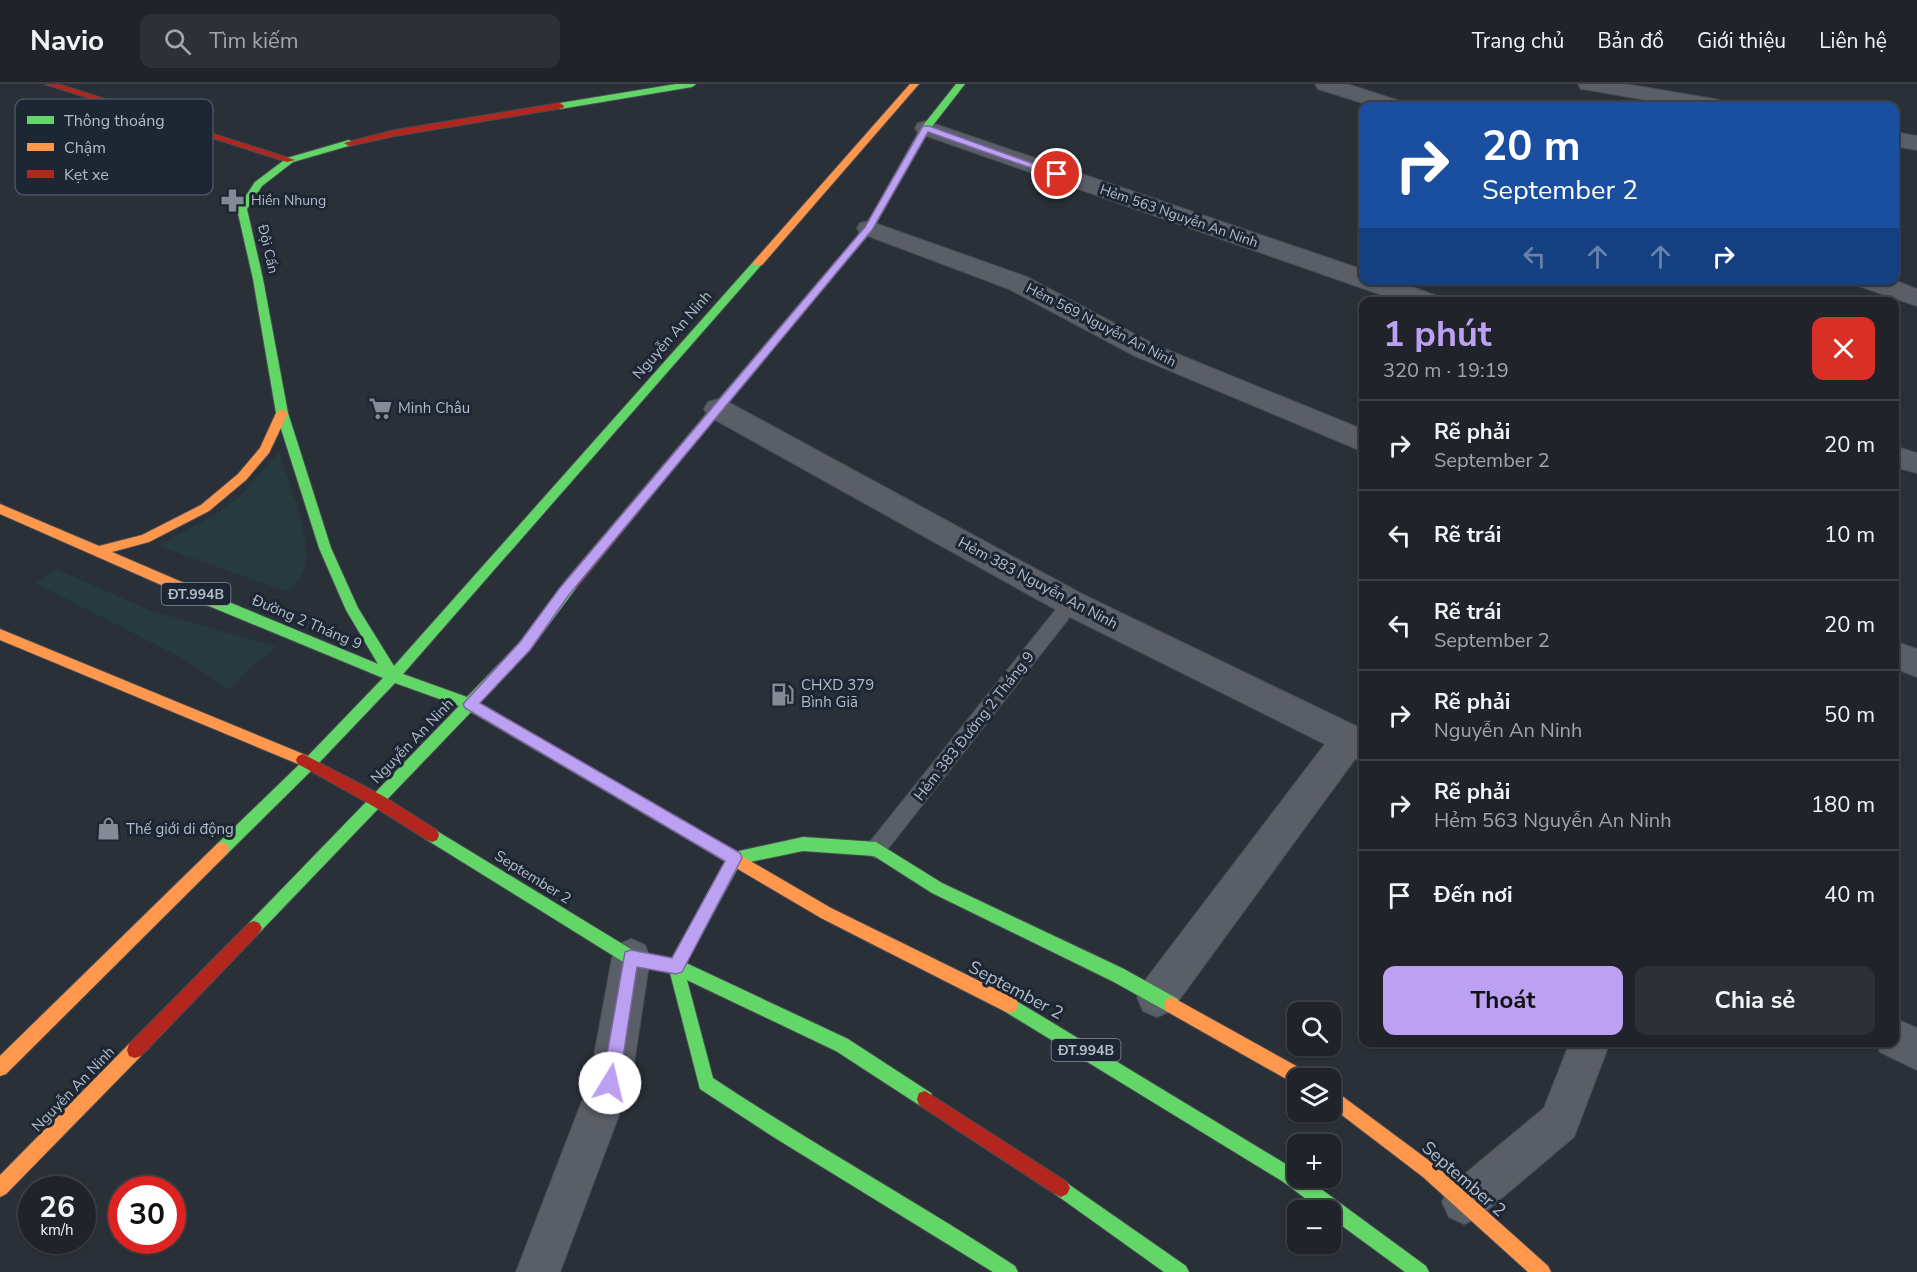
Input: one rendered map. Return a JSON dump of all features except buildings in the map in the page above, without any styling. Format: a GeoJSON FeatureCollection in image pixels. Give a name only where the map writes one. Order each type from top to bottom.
{"type":"FeatureCollection","features":[{"type":"Feature","properties":{"kind":"main road"},"geometry":{"type":"LineString","coordinates":[[49,84],[97,99]]}},
{"type":"Feature","properties":{"kind":"main road","name":"Đội Cấn"},"geometry":{"type":"LineString","coordinates":[[393,676],[352,610],[325,548],[282,413],[258,279],[242,209],[258,184],[290,160],[332,147],[394,133],[692,84]]}},
{"type":"Feature","properties":{"kind":"main road","name":"Nguyễn An Ninh"},"geometry":{"type":"LineString","coordinates":[[0,1068],[310,763],[393,676],[915,84]]}},
{"type":"Feature","properties":{"kind":"main road","name":"Nguyễn An Ninh"},"geometry":{"type":"LineString","coordinates":[[0,1188],[378,801],[525,646],[563,593],[869,228],[926,128],[961,84]]}},
{"type":"Feature","properties":{"kind":"main road"},"geometry":{"type":"LineString","coordinates":[[213,136],[290,160]]}},
{"type":"Feature","properties":{"kind":"main road"},"geometry":{"type":"LineString","coordinates":[[96,552],[145,538],[205,508],[242,477],[265,450],[282,413]]}},
{"type":"Feature","properties":{"kind":"main road","name":"Đường 2 Tháng 9"},"geometry":{"type":"LineString","coordinates":[[0,509],[96,552],[393,676],[470,704]]}},
{"type":"Feature","properties":{"kind":"main road"},"geometry":{"type":"LineString","coordinates":[[0,634],[310,763],[378,801]]}},
{"type":"Feature","properties":{"kind":"main road","name":"September 2"},"geometry":{"type":"LineString","coordinates":[[470,704],[826,913],[1024,1012],[1288,1175],[1420,1272]]}},
{"type":"Feature","properties":{"kind":"main road","name":"September 2"},"geometry":{"type":"LineString","coordinates":[[378,801],[631,958],[676,966],[842,1045],[1038,1172],[1180,1272]]}},
{"type":"Feature","properties":{"kind":"main road"},"geometry":{"type":"LineString","coordinates":[[1009,1272],[944,1228],[766,1125],[706,1083],[676,966],[735,858],[803,844],[876,849],[937,888],[1118,975],[1287,1070]]}},
{"type":"Feature","properties":{"kind":"main road","name":"September 2"},"geometry":{"type":"LineString","coordinates":[[1341,1103],[1429,1171],[1542,1272]]}},
{"type":"Feature","properties":{"kind":"street"},"geometry":{"type":"LineString","coordinates":[[1326,84],[1380,102]]}},
{"type":"Feature","properties":{"kind":"street"},"geometry":{"type":"LineString","coordinates":[[1589,84],[1691,102]]}},
{"type":"Feature","properties":{"kind":"street","name":"Hẻm 563 Nguyễn An Ninh"},"geometry":{"type":"LineString","coordinates":[[926,128],[1359,278]]}},
{"type":"Feature","properties":{"kind":"street"},"geometry":{"type":"LineString","coordinates":[[1899,140],[1917,143]]}},
{"type":"Feature","properties":{"kind":"street","name":"Hẻm 569 Nguyễn An Ninh"},"geometry":{"type":"LineString","coordinates":[[869,228],[1018,283],[1144,350],[1359,440]]}},
{"type":"Feature","properties":{"kind":"street","name":"Hẻm 563 Nguyễn An Ninh"},"geometry":{"type":"LineString","coordinates":[[1379,285],[1414,297]]}},
{"type":"Feature","properties":{"kind":"street"},"geometry":{"type":"LineString","coordinates":[[1882,285],[1917,298]]}},
{"type":"Feature","properties":{"kind":"street","name":"Hẻm 383 Nguyễn An Ninh"},"geometry":{"type":"LineString","coordinates":[[718,409],[1071,603],[1356,743]]}},
{"type":"Feature","properties":{"kind":"street"},"geometry":{"type":"LineString","coordinates":[[1899,458],[1917,463]]}},
{"type":"Feature","properties":{"kind":"street"},"geometry":{"type":"LineString","coordinates":[[1899,656],[1917,663]]}},
{"type":"Feature","properties":{"kind":"street"},"geometry":{"type":"LineString","coordinates":[[1157,997],[1356,743]]}},
{"type":"Feature","properties":{"kind":"street"},"geometry":{"type":"LineString","coordinates":[[538,1272],[610,1083],[631,958]]}},
{"type":"Feature","properties":{"kind":"street"},"geometry":{"type":"LineString","coordinates":[[1899,1041],[1917,1050]]}},
{"type":"Feature","properties":{"kind":"street"},"geometry":{"type":"LineString","coordinates":[[1464,1202],[1559,1122],[1588,1047]]}},
{"type":"Feature","properties":{"kind":"lane","name":"Hẻm 383 Đường 2 Tháng 9"},"geometry":{"type":"LineString","coordinates":[[876,849],[1071,603]]}},
{"type":"Feature","properties":{"kind":"green space"},"geometry":{"type":"Polygon","coordinates":[[[279,452],[299,512],[306,544],[303,573],[288,592],[158,546],[223,510],[242,494],[279,452]]]}},
{"type":"Feature","properties":{"kind":"green space"},"geometry":{"type":"Polygon","coordinates":[[[56,569],[149,610],[277,647],[251,667],[230,690],[182,658],[35,583],[56,569]]]}},
{"type":"Feature","properties":{"kind":"traffic: fast"},"geometry":{"type":"LineString","coordinates":[[560,106],[692,84]]}},
{"type":"Feature","properties":{"kind":"traffic: fast"},"geometry":{"type":"LineString","coordinates":[[690,441],[869,228],[926,128],[961,84]]}},
{"type":"Feature","properties":{"kind":"traffic: fast"},"geometry":{"type":"LineString","coordinates":[[349,143],[290,160],[258,184],[242,209],[258,279],[282,413],[325,548],[352,610],[393,676]]}},
{"type":"Feature","properties":{"kind":"traffic: fast"},"geometry":{"type":"LineString","coordinates":[[222,849],[310,763],[393,676],[758,263]]}},
{"type":"Feature","properties":{"kind":"traffic: fast"},"geometry":{"type":"LineString","coordinates":[[254,928],[525,646],[571,584]]}},
{"type":"Feature","properties":{"kind":"traffic: fast"},"geometry":{"type":"LineString","coordinates":[[214,602],[393,676],[470,704],[697,837]]}},
{"type":"Feature","properties":{"kind":"traffic: fast"},"geometry":{"type":"LineString","coordinates":[[432,835],[631,958],[676,966],[842,1045],[925,1099]]}},
{"type":"Feature","properties":{"kind":"traffic: fast"},"geometry":{"type":"LineString","coordinates":[[735,858],[803,844],[876,849],[937,888],[1118,975],[1172,1005]]}},
{"type":"Feature","properties":{"kind":"traffic: fast"},"geometry":{"type":"LineString","coordinates":[[676,966],[735,858]]}},
{"type":"Feature","properties":{"kind":"traffic: fast"},"geometry":{"type":"LineString","coordinates":[[676,966],[706,1083],[781,1132],[1009,1272]]}},
{"type":"Feature","properties":{"kind":"traffic: fast"},"geometry":{"type":"LineString","coordinates":[[1010,1005],[1288,1175],[1420,1272]]}},
{"type":"Feature","properties":{"kind":"traffic: fast"},"geometry":{"type":"LineString","coordinates":[[1061,1188],[1180,1272]]}},
{"type":"Feature","properties":{"kind":"traffic: slow"},"geometry":{"type":"LineString","coordinates":[[758,263],[915,84]]}},
{"type":"Feature","properties":{"kind":"traffic: slow"},"geometry":{"type":"LineString","coordinates":[[96,552],[145,539],[205,508],[242,477],[265,450],[282,413]]}},
{"type":"Feature","properties":{"kind":"traffic: slow"},"geometry":{"type":"LineString","coordinates":[[0,509],[214,602]]}},
{"type":"Feature","properties":{"kind":"traffic: slow"},"geometry":{"type":"LineString","coordinates":[[0,634],[303,760]]}},
{"type":"Feature","properties":{"kind":"traffic: slow"},"geometry":{"type":"LineString","coordinates":[[697,837],[826,913],[1010,1005]]}},
{"type":"Feature","properties":{"kind":"traffic: slow"},"geometry":{"type":"LineString","coordinates":[[0,1068],[222,849]]}},
{"type":"Feature","properties":{"kind":"traffic: slow"},"geometry":{"type":"LineString","coordinates":[[1172,1005],[1287,1070]]}},
{"type":"Feature","properties":{"kind":"traffic: slow"},"geometry":{"type":"LineString","coordinates":[[0,1188],[135,1050]]}},
{"type":"Feature","properties":{"kind":"traffic: slow"},"geometry":{"type":"LineString","coordinates":[[1341,1103],[1429,1171],[1542,1272]]}},
{"type":"Feature","properties":{"kind":"traffic: jam"},"geometry":{"type":"LineString","coordinates":[[49,84],[97,99]]}},
{"type":"Feature","properties":{"kind":"traffic: jam"},"geometry":{"type":"LineString","coordinates":[[349,143],[395,133],[560,106]]}},
{"type":"Feature","properties":{"kind":"traffic: jam"},"geometry":{"type":"LineString","coordinates":[[213,136],[290,160]]}},
{"type":"Feature","properties":{"kind":"traffic: jam"},"geometry":{"type":"LineString","coordinates":[[571,584],[690,441]]}},
{"type":"Feature","properties":{"kind":"traffic: jam"},"geometry":{"type":"LineString","coordinates":[[303,760],[378,801],[432,835]]}},
{"type":"Feature","properties":{"kind":"traffic: jam"},"geometry":{"type":"LineString","coordinates":[[135,1050],[254,928]]}},
{"type":"Feature","properties":{"kind":"traffic: jam"},"geometry":{"type":"LineString","coordinates":[[925,1099],[1061,1188]]}},
{"type":"Feature","properties":{"kind":"place","name":"Hiền Nhung"},"geometry":{"type":"Point","coordinates":[233,200]}},
{"type":"Feature","properties":{"kind":"place","name":"Minh Châu"},"geometry":{"type":"Point","coordinates":[380,408]}},
{"type":"Feature","properties":{"kind":"place","name":"CHXD 379 Bình Giã"},"geometry":{"type":"Point","coordinates":[783,694]}},
{"type":"Feature","properties":{"kind":"place","name":"Thế giới di động"},"geometry":{"type":"Point","coordinates":[108,829]}},
{"type":"Feature","properties":{"kind":"route"},"geometry":{"type":"LineString","coordinates":[[610,1083],[631,958],[676,966],[735,858],[470,704],[525,646],[563,593],[869,228],[926,128],[1057,174]]}}]}
